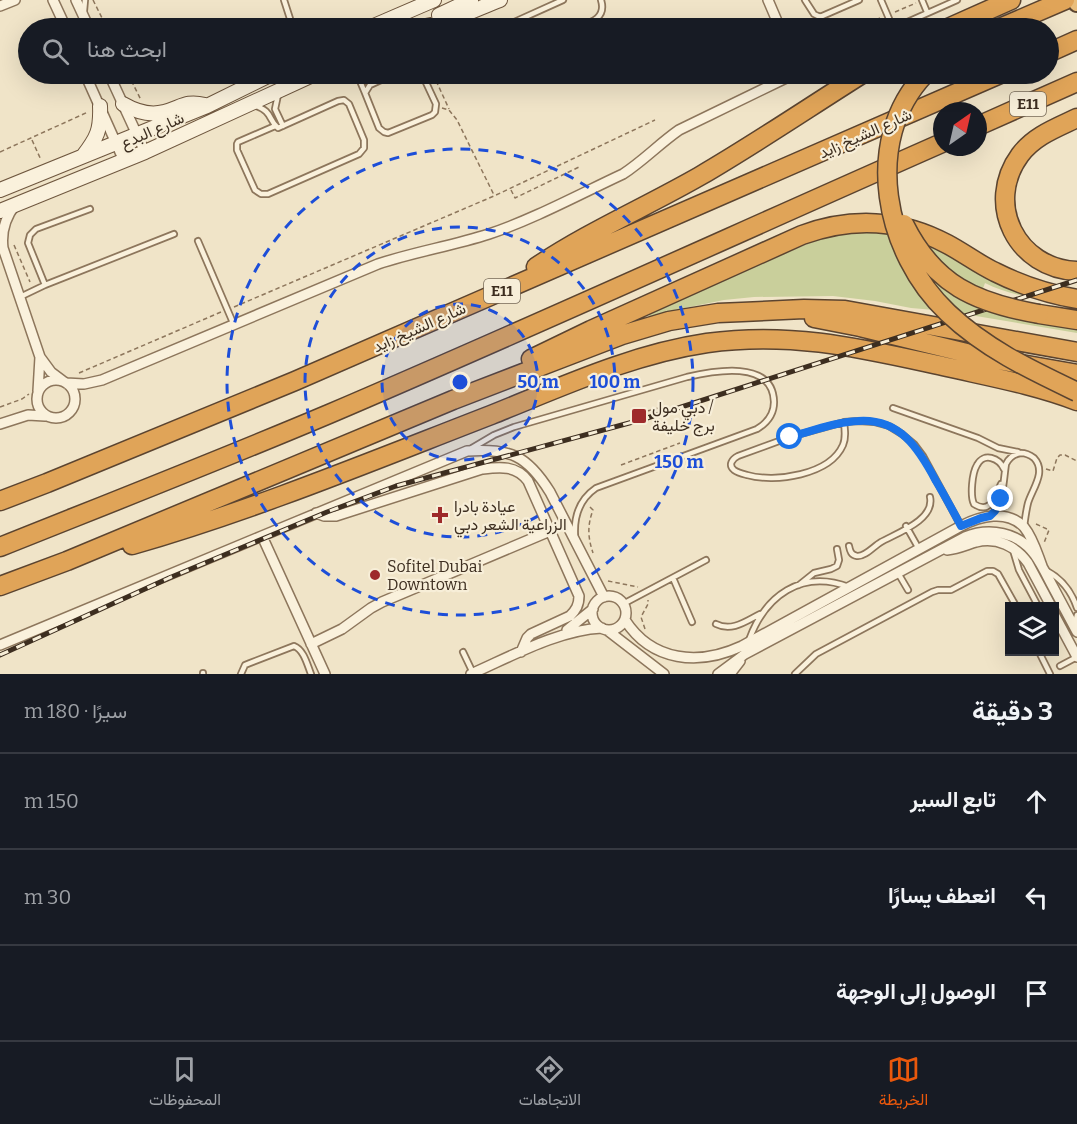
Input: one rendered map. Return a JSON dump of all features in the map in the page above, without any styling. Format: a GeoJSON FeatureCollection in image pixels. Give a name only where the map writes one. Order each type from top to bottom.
{"type":"FeatureCollection","features":[{"type":"Feature","properties":{"kind":"highway"},"geometry":{"type":"LineString","coordinates":[[955,18],[987,0]]}},
{"type":"Feature","properties":{"kind":"highway"},"geometry":{"type":"LineString","coordinates":[[970,18],[1011,0]]}},
{"type":"Feature","properties":{"kind":"highway"},"geometry":{"type":"LineString","coordinates":[[1023,18],[1065,0]]}},
{"type":"Feature","properties":{"kind":"highway"},"geometry":{"type":"LineString","coordinates":[[1059,47],[1077,40]]}},
{"type":"Feature","properties":{"kind":"highway","name":"E11"},"geometry":{"type":"LineString","coordinates":[[987,122],[1077,82]]}},
{"type":"Feature","properties":{"kind":"highway"},"geometry":{"type":"LineString","coordinates":[[495,294],[573,243],[669,194],[730,159],[846,84]]}},
{"type":"Feature","properties":{"kind":"highway"},"geometry":{"type":"LineString","coordinates":[[916,84],[903,103],[891,133],[886,165],[895,225],[907,256],[921,281],[938,303],[970,333],[996,350],[1077,392]]}},
{"type":"Feature","properties":{"kind":"highway","name":"شارع الشيخ زايد"},"geometry":{"type":"LineString","coordinates":[[0,501],[295,381],[977,84]]}},
{"type":"Feature","properties":{"kind":"highway"},"geometry":{"type":"LineString","coordinates":[[1077,118],[1047,132],[1029,145],[1015,162],[1006,183],[1005,207],[1011,230],[1025,249],[1042,261],[1060,269],[1077,271]]}},
{"type":"Feature","properties":{"kind":"highway"},"geometry":{"type":"LineString","coordinates":[[0,547],[329,414],[933,146]]}},
{"type":"Feature","properties":{"kind":"highway"},"geometry":{"type":"LineString","coordinates":[[889,197],[920,251],[932,266],[961,290],[983,301],[1010,308],[1077,320]]}},
{"type":"Feature","properties":{"kind":"highway"},"geometry":{"type":"LineString","coordinates":[[453,400],[474,386],[602,326],[802,235],[837,225],[874,222],[910,228],[940,240],[1009,279],[1037,290],[1077,299]]}},
{"type":"Feature","properties":{"kind":"highway"},"geometry":{"type":"LineString","coordinates":[[0,586],[67,561],[453,400],[622,335],[693,317],[718,313],[804,309],[845,310],[1077,352]]}},
{"type":"Feature","properties":{"kind":"highway"},"geometry":{"type":"LineString","coordinates":[[762,312],[846,324],[972,355],[1077,374]]}},
{"type":"Feature","properties":{"kind":"highway"},"geometry":{"type":"LineString","coordinates":[[67,561],[152,539],[302,489],[580,380],[655,354],[705,343],[756,338],[816,341],[884,353],[1026,385],[1077,401]]}},
{"type":"Feature","properties":{"kind":"main road"},"geometry":{"type":"LineString","coordinates":[[393,18],[413,0]]}},
{"type":"Feature","properties":{"kind":"main road"},"geometry":{"type":"LineString","coordinates":[[393,18],[434,0]]}},
{"type":"Feature","properties":{"kind":"main road"},"geometry":{"type":"LineString","coordinates":[[434,18],[471,0]]}},
{"type":"Feature","properties":{"kind":"main road"},"geometry":{"type":"LineString","coordinates":[[455,18],[500,0]]}},
{"type":"Feature","properties":{"kind":"main road","name":"شارع البدع"},"geometry":{"type":"LineString","coordinates":[[0,190],[207,106],[252,84]]}},
{"type":"Feature","properties":{"kind":"main road","name":"شارع البدع"},"geometry":{"type":"LineString","coordinates":[[0,211],[145,152],[291,84]]}},
{"type":"Feature","properties":{"kind":"main road"},"geometry":{"type":"LineString","coordinates":[[123,104],[135,110],[153,113],[165,112],[192,102],[207,106]]}},
{"type":"Feature","properties":{"kind":"main road"},"geometry":{"type":"LineString","coordinates":[[81,158],[97,136],[100,106]]}},
{"type":"Feature","properties":{"kind":"street"},"geometry":{"type":"LineString","coordinates":[[0,6],[15,0]]}},
{"type":"Feature","properties":{"kind":"street"},"geometry":{"type":"LineString","coordinates":[[46,0],[55,4],[61,18]]}},
{"type":"Feature","properties":{"kind":"street"},"geometry":{"type":"LineString","coordinates":[[76,0],[83,16]]}},
{"type":"Feature","properties":{"kind":"street"},"geometry":{"type":"LineString","coordinates":[[768,0],[776,18]]}},
{"type":"Feature","properties":{"kind":"street"},"geometry":{"type":"LineString","coordinates":[[90,84],[124,161]]}},
{"type":"Feature","properties":{"kind":"street"},"geometry":{"type":"LineString","coordinates":[[114,84],[145,152]]}},
{"type":"Feature","properties":{"kind":"street"},"geometry":{"type":"LineString","coordinates":[[1,423],[26,408],[44,384],[53,380],[84,384],[102,380],[378,264],[488,234],[533,216],[623,174],[679,130],[774,84]]}},
{"type":"Feature","properties":{"kind":"street"},"geometry":{"type":"LineString","coordinates":[[1,423],[28,415],[60,418],[69,414],[75,405],[75,395],[70,386],[51,372],[40,357],[2,245],[3,228],[15,205]]}},
{"type":"Feature","properties":{"kind":"street"},"geometry":{"type":"LineString","coordinates":[[40,357],[35,394],[39,408],[45,416]]}},
{"type":"Feature","properties":{"kind":"street"},"geometry":{"type":"LineString","coordinates":[[0,645],[467,451],[504,452],[518,457],[531,466],[550,492],[604,597]]}},
{"type":"Feature","properties":{"kind":"street"},"geometry":{"type":"LineString","coordinates":[[316,513],[336,516],[474,471],[494,467],[511,468],[518,471],[528,481],[577,591],[579,602],[570,616],[531,634],[521,652]]}},
{"type":"Feature","properties":{"kind":"street"},"geometry":{"type":"LineString","coordinates":[[625,620],[636,635],[651,647],[678,657],[716,655],[734,650],[961,526],[990,516],[1012,519],[1024,527],[1043,568]]}},
{"type":"Feature","properties":{"kind":"street"},"geometry":{"type":"LineString","coordinates":[[961,526],[966,537]]}},
{"type":"Feature","properties":{"kind":"street"},"geometry":{"type":"LineString","coordinates":[[311,644],[342,629],[382,602],[550,531]]}},
{"type":"Feature","properties":{"kind":"street"},"geometry":{"type":"LineString","coordinates":[[718,674],[745,654],[966,537],[983,532],[993,531],[1011,536],[1034,553],[1076,629]]}},
{"type":"Feature","properties":{"kind":"street"},"geometry":{"type":"LineString","coordinates":[[262,536],[325,674]]}},
{"type":"Feature","properties":{"kind":"street"},"geometry":{"type":"LineString","coordinates":[[940,551],[984,541],[999,542],[1012,548],[1023,557],[1033,571],[1049,602]]}},
{"type":"Feature","properties":{"kind":"street"},"geometry":{"type":"LineString","coordinates":[[877,572],[896,574]]}},
{"type":"Feature","properties":{"kind":"street"},"geometry":{"type":"LineString","coordinates":[[472,674],[557,637],[579,630],[614,629],[621,626],[625,620],[624,604],[615,597],[604,597],[576,624],[557,637]]}},
{"type":"Feature","properties":{"kind":"street"},"geometry":{"type":"LineString","coordinates":[[593,609],[594,620],[662,674]]}},
{"type":"Feature","properties":{"kind":"street"},"geometry":{"type":"LineString","coordinates":[[1059,623],[1077,657]]}},
{"type":"Feature","properties":{"kind":"street"},"geometry":{"type":"LineString","coordinates":[[730,674],[745,654]]}},
{"type":"Feature","properties":{"kind":"lane"},"geometry":{"type":"LineString","coordinates":[[83,16],[85,0]]}},
{"type":"Feature","properties":{"kind":"lane"},"geometry":{"type":"LineString","coordinates":[[284,0],[290,18]]}},
{"type":"Feature","properties":{"kind":"lane"},"geometry":{"type":"LineString","coordinates":[[523,18],[563,0]]}},
{"type":"Feature","properties":{"kind":"lane"},"geometry":{"type":"LineString","coordinates":[[597,18],[601,12],[600,0]]}},
{"type":"Feature","properties":{"kind":"lane"},"geometry":{"type":"LineString","coordinates":[[805,0],[814,14],[820,17],[859,0]]}},
{"type":"Feature","properties":{"kind":"lane"},"geometry":{"type":"LineString","coordinates":[[881,0],[889,18]]}},
{"type":"Feature","properties":{"kind":"lane"},"geometry":{"type":"LineString","coordinates":[[922,0],[927,12]]}},
{"type":"Feature","properties":{"kind":"lane"},"geometry":{"type":"LineString","coordinates":[[938,0],[941,7]]}},
{"type":"Feature","properties":{"kind":"lane"},"geometry":{"type":"LineString","coordinates":[[914,18],[957,0]]}},
{"type":"Feature","properties":{"kind":"lane"},"geometry":{"type":"LineString","coordinates":[[362,84],[379,128],[387,133],[435,112],[436,108],[426,84]]}},
{"type":"Feature","properties":{"kind":"lane"},"geometry":{"type":"LineString","coordinates":[[366,93],[372,84]]}},
{"type":"Feature","properties":{"kind":"lane"},"geometry":{"type":"LineString","coordinates":[[279,89],[275,109],[283,126]]}},
{"type":"Feature","properties":{"kind":"lane"},"geometry":{"type":"LineString","coordinates":[[338,100],[344,100],[349,105],[364,140],[364,148],[359,154],[267,194],[261,194],[255,190],[237,150],[237,144],[275,126],[278,128],[338,100]]}},
{"type":"Feature","properties":{"kind":"lane"},"geometry":{"type":"LineString","coordinates":[[249,104],[265,110],[271,116],[275,126]]}},
{"type":"Feature","properties":{"kind":"lane"},"geometry":{"type":"LineString","coordinates":[[45,285],[28,243],[30,235],[36,229],[90,209]]}},
{"type":"Feature","properties":{"kind":"lane"},"geometry":{"type":"LineString","coordinates":[[20,297],[174,234]]}},
{"type":"Feature","properties":{"kind":"lane"},"geometry":{"type":"LineString","coordinates":[[198,241],[234,324]]}},
{"type":"Feature","properties":{"kind":"lane"},"geometry":{"type":"LineString","coordinates":[[467,451],[494,435],[514,428],[687,377],[714,372],[749,372],[764,380],[772,394],[773,410],[764,425],[602,484],[590,492],[577,512],[576,543]]}},
{"type":"Feature","properties":{"kind":"lane"},"geometry":{"type":"LineString","coordinates":[[893,408],[983,440],[998,448],[1025,453],[1032,457],[1039,466],[1040,473],[1028,505],[1024,527]]}},
{"type":"Feature","properties":{"kind":"lane"},"geometry":{"type":"LineString","coordinates":[[844,423],[846,434],[837,455],[828,462],[804,473],[791,477],[764,478],[738,472],[732,466],[734,458],[790,437],[844,423],[874,422],[889,426],[914,444],[923,456],[961,526]]}},
{"type":"Feature","properties":{"kind":"lane"},"geometry":{"type":"LineString","coordinates":[[990,516],[1001,499],[1006,464],[1012,456],[1020,453]]}},
{"type":"Feature","properties":{"kind":"lane"},"geometry":{"type":"LineString","coordinates":[[989,457],[998,460],[1004,468],[1004,476],[989,506],[981,508],[974,504],[971,496],[975,469],[980,461],[989,457]]}},
{"type":"Feature","properties":{"kind":"lane"},"geometry":{"type":"LineString","coordinates":[[849,546],[852,554],[863,556],[881,542],[914,525],[931,504],[930,497]]}},
{"type":"Feature","properties":{"kind":"lane"},"geometry":{"type":"LineString","coordinates":[[907,528],[919,549]]}},
{"type":"Feature","properties":{"kind":"lane"},"geometry":{"type":"LineString","coordinates":[[1012,548],[1019,570],[1037,602]]}},
{"type":"Feature","properties":{"kind":"lane"},"geometry":{"type":"LineString","coordinates":[[748,642],[762,612],[778,595],[799,585],[814,573],[837,566],[837,549]]}},
{"type":"Feature","properties":{"kind":"lane"},"geometry":{"type":"LineString","coordinates":[[624,604],[706,560]]}},
{"type":"Feature","properties":{"kind":"lane"},"geometry":{"type":"LineString","coordinates":[[1043,568],[1062,582],[1077,608]]}},
{"type":"Feature","properties":{"kind":"lane"},"geometry":{"type":"LineString","coordinates":[[795,674],[816,654],[932,592],[951,590],[987,571],[998,574],[1014,602]]}},
{"type":"Feature","properties":{"kind":"lane"},"geometry":{"type":"LineString","coordinates":[[896,574],[908,590]]}},
{"type":"Feature","properties":{"kind":"lane"},"geometry":{"type":"LineString","coordinates":[[673,578],[692,622]]}},
{"type":"Feature","properties":{"kind":"lane"},"geometry":{"type":"LineString","coordinates":[[799,585],[824,581],[849,587]]}},
{"type":"Feature","properties":{"kind":"lane"},"geometry":{"type":"LineString","coordinates":[[716,624],[732,627],[762,612]]}},
{"type":"Feature","properties":{"kind":"lane"},"geometry":{"type":"LineString","coordinates":[[1076,629],[1077,615]]}},
{"type":"Feature","properties":{"kind":"lane"},"geometry":{"type":"LineString","coordinates":[[241,674],[245,665],[294,646],[302,651],[311,674]]}},
{"type":"Feature","properties":{"kind":"lane"},"geometry":{"type":"LineString","coordinates":[[463,652],[472,674]]}},
{"type":"Feature","properties":{"kind":"lane"},"geometry":{"type":"LineString","coordinates":[[1041,656],[1050,674]]}},
{"type":"Feature","properties":{"kind":"lane"},"geometry":{"type":"LineString","coordinates":[[1060,666],[1077,657]]}},
{"type":"Feature","properties":{"kind":"path"},"geometry":{"type":"LineString","coordinates":[[93,0],[102,18]]}},
{"type":"Feature","properties":{"kind":"path"},"geometry":{"type":"LineString","coordinates":[[437,84],[494,196]]}},
{"type":"Feature","properties":{"kind":"path"},"geometry":{"type":"LineString","coordinates":[[0,152],[100,106]]}},
{"type":"Feature","properties":{"kind":"path"},"geometry":{"type":"LineString","coordinates":[[436,108],[449,110]]}},
{"type":"Feature","properties":{"kind":"path"},"geometry":{"type":"LineString","coordinates":[[74,375],[494,196],[656,120]]}},
{"type":"Feature","properties":{"kind":"path"},"geometry":{"type":"LineString","coordinates":[[31,138],[46,172]]}},
{"type":"Feature","properties":{"kind":"path"},"geometry":{"type":"LineString","coordinates":[[510,188],[515,198],[579,167]]}},
{"type":"Feature","properties":{"kind":"path"},"geometry":{"type":"LineString","coordinates":[[2,245],[13,244],[33,291]]}},
{"type":"Feature","properties":{"kind":"path"},"geometry":{"type":"LineString","coordinates":[[0,407],[35,394]]}},
{"type":"Feature","properties":{"kind":"path"},"geometry":{"type":"LineString","coordinates":[[647,411],[659,408]]}},
{"type":"Feature","properties":{"kind":"path"},"geometry":{"type":"LineString","coordinates":[[621,465],[680,444]]}},
{"type":"Feature","properties":{"kind":"path"},"geometry":{"type":"LineString","coordinates":[[1039,466],[1053,471],[1057,458],[1062,454],[1077,461]]}},
{"type":"Feature","properties":{"kind":"path"},"geometry":{"type":"LineString","coordinates":[[581,503],[593,510],[588,540],[595,558]]}},
{"type":"Feature","properties":{"kind":"path"},"geometry":{"type":"LineString","coordinates":[[606,580],[641,588],[648,600],[641,617],[645,628]]}},
{"type":"Feature","properties":{"kind":"green space"},"geometry":{"type":"Polygon","coordinates":[[[889,229],[1077,304],[1018,295],[985,283],[977,306],[1077,327],[1077,333],[946,311],[833,296],[754,297],[724,300],[665,312],[650,318],[648,313],[821,238],[844,231],[889,229]]]}},
{"type":"Feature","properties":{"kind":"railway"},"geometry":{"type":"LineString","coordinates":[[0,655],[169,578],[327,512],[396,486],[644,419],[1077,280]]}},
{"type":"Feature","properties":{"kind":"place","name":"دبي مول / برج خليفة"},"geometry":{"type":"Point","coordinates":[639,416]}},
{"type":"Feature","properties":{"kind":"place","name":"عيادة بادرا الزراعية الشعر دبي"},"geometry":{"type":"Point","coordinates":[440,515]}},
{"type":"Feature","properties":{"kind":"place","name":"Sofitel Dubai Downtown"},"geometry":{"type":"Point","coordinates":[375,575]}},
{"type":"Feature","properties":{"kind":"route"},"geometry":{"type":"LineString","coordinates":[[790,437],[859,421],[889,426],[914,444],[923,456],[961,526],[990,516],[1001,499]]}}]}
